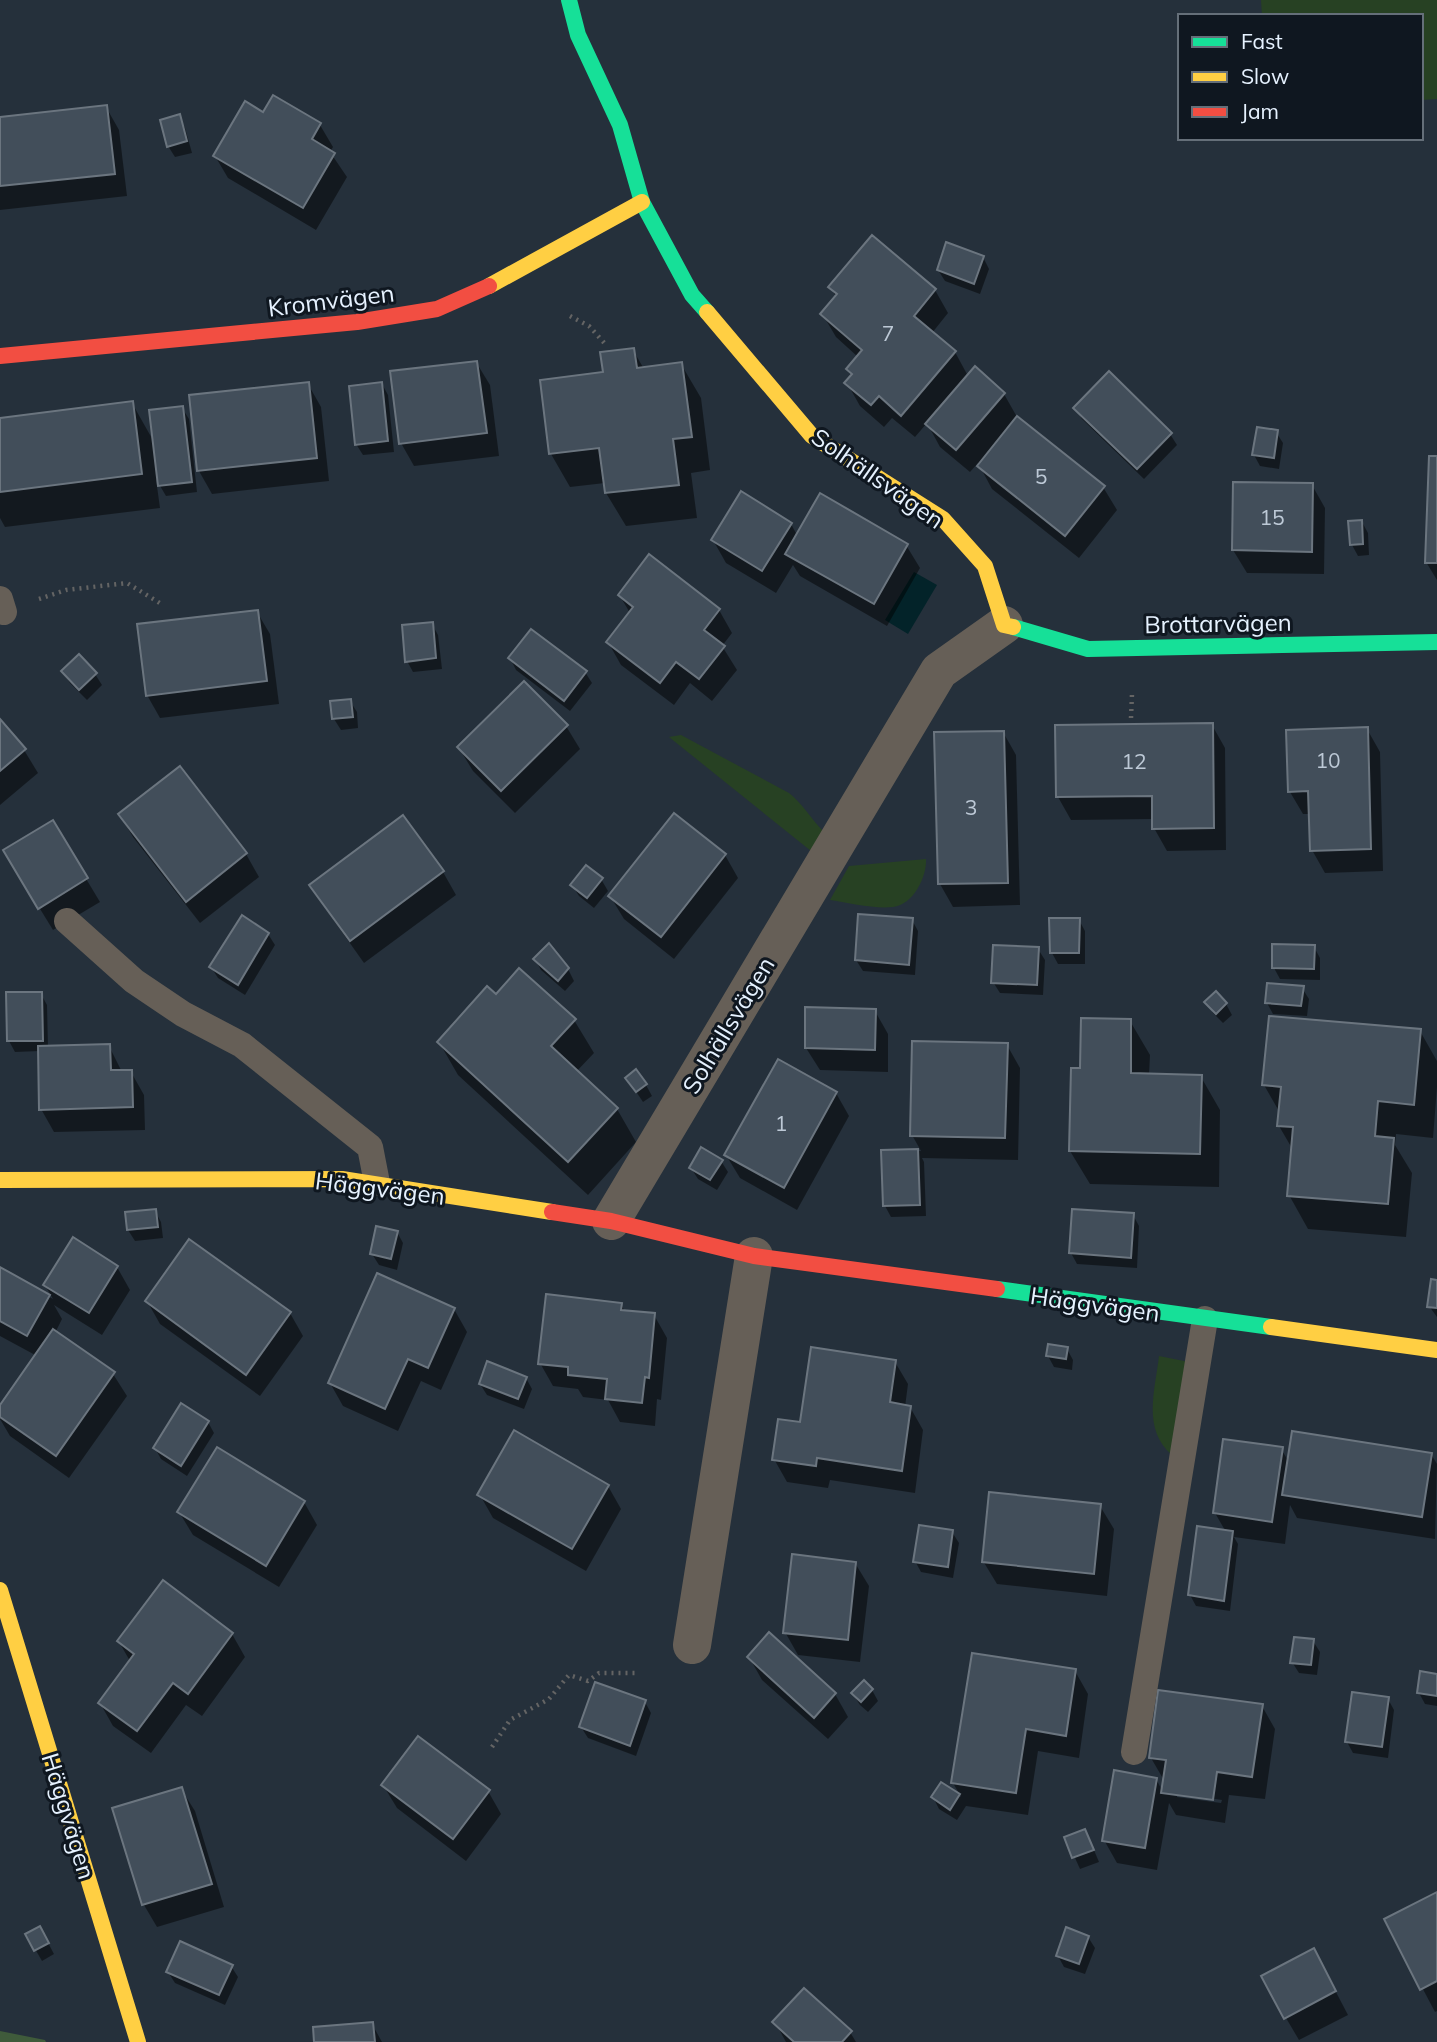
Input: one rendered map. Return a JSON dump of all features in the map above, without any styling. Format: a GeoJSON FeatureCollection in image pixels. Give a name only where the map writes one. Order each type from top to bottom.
{"type":"FeatureCollection","features":[{"type":"Feature","properties":{"kind":"street","name":"Solhällsvägen"},"geometry":{"type":"LineString","coordinates":[[569,0],[578,35],[620,125],[642,202],[692,295],[812,436],[943,519],[985,566],[1004,625],[939,671],[611,1221]]}},
{"type":"Feature","properties":{"kind":"street","name":"Kromvägen"},"geometry":{"type":"LineString","coordinates":[[0,356],[357,321],[436,309],[470,296],[642,202]]}},
{"type":"Feature","properties":{"kind":"street","name":"Brottarvägen"},"geometry":{"type":"LineString","coordinates":[[1004,625],[1088,649],[1437,642]]}},
{"type":"Feature","properties":{"kind":"street","name":"Häggvägen"},"geometry":{"type":"LineString","coordinates":[[0,1180],[342,1179],[377,1183],[611,1221],[754,1256],[1437,1350]]}},
{"type":"Feature","properties":{"kind":"street"},"geometry":{"type":"LineString","coordinates":[[692,1646],[754,1256]]}},
{"type":"Feature","properties":{"kind":"street","name":"Häggvägen"},"geometry":{"type":"LineString","coordinates":[[0,1590],[138,2042]]}},
{"type":"Feature","properties":{"kind":"lane"},"geometry":{"type":"LineString","coordinates":[[67,921],[134,981],[183,1014],[242,1045],[370,1147],[377,1183]]}},
{"type":"Feature","properties":{"kind":"lane"},"geometry":{"type":"LineString","coordinates":[[1134,1752],[1205,1320]]}},
{"type":"Feature","properties":{"kind":"path"},"geometry":{"type":"LineString","coordinates":[[570,316],[589,326],[607,346]]}},
{"type":"Feature","properties":{"kind":"path"},"geometry":{"type":"LineString","coordinates":[[2,605],[66,590],[127,583],[163,606]]}},
{"type":"Feature","properties":{"kind":"path"},"geometry":{"type":"LineString","coordinates":[[492,1747],[510,1720],[549,1699],[569,1675],[588,1681],[599,1673],[635,1673]]}},
{"type":"Feature","properties":{"kind":"green space"},"geometry":{"type":"Polygon","coordinates":[[[1261,0],[1437,0],[1437,99],[1423,100],[1423,14],[1262,14],[1261,0]]]}},
{"type":"Feature","properties":{"kind":"green space"},"geometry":{"type":"Polygon","coordinates":[[[681,735],[794,797],[824,832],[811,851],[669,737],[681,735]]]}},
{"type":"Feature","properties":{"kind":"green space"},"geometry":{"type":"Polygon","coordinates":[[[926,859],[921,882],[912,896],[900,905],[878,907],[830,900],[849,866],[926,859]]]}},
{"type":"Feature","properties":{"kind":"green space"},"geometry":{"type":"Polygon","coordinates":[[[1159,1356],[1189,1362],[1172,1455],[1163,1445],[1154,1421],[1153,1396],[1159,1356]]]}},
{"type":"Feature","properties":{"kind":"green space"},"geometry":{"type":"Polygon","coordinates":[[[0,2031],[45,2040],[46,2042],[0,2042],[0,2031]]]}},
{"type":"Feature","properties":{"kind":"shaded area"},"geometry":{"type":"Polygon","coordinates":[[[914,572],[937,585],[908,634],[885,620],[914,572]]]}},
{"type":"Feature","properties":{"kind":"building"},"geometry":{"type":"Polygon","coordinates":[[[273,95],[321,123],[312,139],[335,153],[303,208],[213,156],[245,101],[263,112],[273,95]]]}},
{"type":"Feature","properties":{"kind":"building"},"geometry":{"type":"Polygon","coordinates":[[[107,105],[115,174],[0,186],[0,117],[107,105]]]}},
{"type":"Feature","properties":{"kind":"building"},"geometry":{"type":"Polygon","coordinates":[[[180,114],[187,141],[167,147],[160,120],[180,114]]]}},
{"type":"Feature","properties":{"kind":"building"},"geometry":{"type":"Polygon","coordinates":[[[872,235],[936,289],[914,316],[956,351],[901,416],[879,396],[871,405],[844,383],[852,374],[846,369],[862,350],[820,314],[837,294],[828,287],[872,235]]]}},
{"type":"Feature","properties":{"kind":"building"},"geometry":{"type":"Polygon","coordinates":[[[946,242],[984,256],[974,284],[937,270],[946,242]]]}},
{"type":"Feature","properties":{"kind":"building"},"geometry":{"type":"Polygon","coordinates":[[[634,348],[637,368],[682,362],[692,437],[673,439],[679,485],[605,493],[599,448],[549,454],[540,380],[603,372],[600,352],[634,348]]]}},
{"type":"Feature","properties":{"kind":"building"},"geometry":{"type":"Polygon","coordinates":[[[477,361],[487,433],[399,444],[390,371],[477,361]]]}},
{"type":"Feature","properties":{"kind":"building"},"geometry":{"type":"Polygon","coordinates":[[[975,366],[1005,393],[956,450],[925,424],[975,366]]]}},
{"type":"Feature","properties":{"kind":"building"},"geometry":{"type":"Polygon","coordinates":[[[1109,371],[1172,433],[1137,469],[1073,408],[1109,371]]]}},
{"type":"Feature","properties":{"kind":"building"},"geometry":{"type":"Polygon","coordinates":[[[309,382],[317,458],[197,471],[189,395],[309,382]]]}},
{"type":"Feature","properties":{"kind":"building"},"geometry":{"type":"Polygon","coordinates":[[[382,382],[388,441],[355,445],[349,386],[382,382]]]}},
{"type":"Feature","properties":{"kind":"building"},"geometry":{"type":"Polygon","coordinates":[[[133,401],[142,474],[0,492],[0,418],[133,401]]]}},
{"type":"Feature","properties":{"kind":"building"},"geometry":{"type":"Polygon","coordinates":[[[183,406],[192,482],[158,486],[149,410],[183,406]]]}},
{"type":"Feature","properties":{"kind":"building"},"geometry":{"type":"Polygon","coordinates":[[[1017,416],[1105,486],[1065,536],[977,466],[1017,416]]]}},
{"type":"Feature","properties":{"kind":"building"},"geometry":{"type":"Polygon","coordinates":[[[1257,427],[1278,430],[1274,458],[1252,455],[1257,427]]]}},
{"type":"Feature","properties":{"kind":"building"},"geometry":{"type":"Polygon","coordinates":[[[1429,456],[1437,456],[1437,563],[1425,563],[1429,456]]]}},
{"type":"Feature","properties":{"kind":"building"},"geometry":{"type":"Polygon","coordinates":[[[1233,482],[1313,483],[1312,552],[1232,550],[1233,482]]]}},
{"type":"Feature","properties":{"kind":"building"},"geometry":{"type":"Polygon","coordinates":[[[741,491],[792,523],[762,571],[711,540],[741,491]]]}},
{"type":"Feature","properties":{"kind":"building"},"geometry":{"type":"Polygon","coordinates":[[[820,493],[908,544],[874,604],[785,554],[820,493]]]}},
{"type":"Feature","properties":{"kind":"building"},"geometry":{"type":"Polygon","coordinates":[[[1362,520],[1363,544],[1350,545],[1348,521],[1362,520]]]}},
{"type":"Feature","properties":{"kind":"building"},"geometry":{"type":"Polygon","coordinates":[[[649,554],[720,609],[704,630],[725,646],[699,679],[676,662],[660,683],[606,642],[633,607],[618,595],[649,554]]]}},
{"type":"Feature","properties":{"kind":"building"},"geometry":{"type":"Polygon","coordinates":[[[258,610],[267,681],[146,696],[137,624],[258,610]]]}},
{"type":"Feature","properties":{"kind":"building"},"geometry":{"type":"Polygon","coordinates":[[[433,622],[436,658],[405,662],[402,625],[433,622]]]}},
{"type":"Feature","properties":{"kind":"building"},"geometry":{"type":"Polygon","coordinates":[[[531,629],[587,671],[564,701],[508,658],[531,629]]]}},
{"type":"Feature","properties":{"kind":"building"},"geometry":{"type":"Polygon","coordinates":[[[79,654],[97,673],[79,690],[61,671],[79,654]]]}},
{"type":"Feature","properties":{"kind":"building"},"geometry":{"type":"Polygon","coordinates":[[[524,681],[568,725],[501,791],[457,747],[524,681]]]}},
{"type":"Feature","properties":{"kind":"building"},"geometry":{"type":"Polygon","coordinates":[[[351,699],[353,717],[332,719],[330,701],[351,699]]]}},
{"type":"Feature","properties":{"kind":"building"},"geometry":{"type":"Polygon","coordinates":[[[0,719],[26,749],[0,771],[0,719]]]}},
{"type":"Feature","properties":{"kind":"building"},"geometry":{"type":"Polygon","coordinates":[[[1213,723],[1214,828],[1152,829],[1152,796],[1056,797],[1055,725],[1213,723]]]}},
{"type":"Feature","properties":{"kind":"building"},"geometry":{"type":"Polygon","coordinates":[[[1368,727],[1371,849],[1310,851],[1308,791],[1288,792],[1286,730],[1368,727]]]}},
{"type":"Feature","properties":{"kind":"building"},"geometry":{"type":"Polygon","coordinates":[[[1004,731],[1008,883],[938,884],[934,732],[1004,731]]]}},
{"type":"Feature","properties":{"kind":"building"},"geometry":{"type":"Polygon","coordinates":[[[180,766],[247,853],[186,902],[118,814],[180,766]]]}},
{"type":"Feature","properties":{"kind":"building"},"geometry":{"type":"Polygon","coordinates":[[[674,813],[726,854],[661,937],[608,896],[674,813]]]}},
{"type":"Feature","properties":{"kind":"building"},"geometry":{"type":"Polygon","coordinates":[[[403,815],[444,871],[350,941],[309,885],[403,815]]]}},
{"type":"Feature","properties":{"kind":"building"},"geometry":{"type":"Polygon","coordinates":[[[53,820],[88,878],[38,909],[3,850],[53,820]]]}},
{"type":"Feature","properties":{"kind":"building"},"geometry":{"type":"Polygon","coordinates":[[[586,865],[603,878],[587,898],[570,885],[586,865]]]}},
{"type":"Feature","properties":{"kind":"building"},"geometry":{"type":"Polygon","coordinates":[[[858,914],[913,918],[909,965],[855,960],[858,914]]]}},
{"type":"Feature","properties":{"kind":"building"},"geometry":{"type":"Polygon","coordinates":[[[242,915],[269,933],[238,985],[209,967],[242,915]]]}},
{"type":"Feature","properties":{"kind":"building"},"geometry":{"type":"Polygon","coordinates":[[[1049,918],[1080,918],[1079,953],[1050,953],[1049,918]]]}},
{"type":"Feature","properties":{"kind":"building"},"geometry":{"type":"Polygon","coordinates":[[[549,943],[569,968],[558,981],[533,959],[549,943]]]}},
{"type":"Feature","properties":{"kind":"building"},"geometry":{"type":"Polygon","coordinates":[[[1272,944],[1315,945],[1314,969],[1272,968],[1272,944]]]}},
{"type":"Feature","properties":{"kind":"building"},"geometry":{"type":"Polygon","coordinates":[[[993,945],[1039,947],[1037,985],[991,983],[993,945]]]}},
{"type":"Feature","properties":{"kind":"building"},"geometry":{"type":"Polygon","coordinates":[[[519,968],[576,1019],[551,1046],[618,1108],[568,1162],[437,1042],[487,986],[496,994],[519,968]]]}},
{"type":"Feature","properties":{"kind":"building"},"geometry":{"type":"Polygon","coordinates":[[[1267,983],[1304,986],[1301,1006],[1265,1003],[1267,983]]]}},
{"type":"Feature","properties":{"kind":"building"},"geometry":{"type":"Polygon","coordinates":[[[1216,991],[1227,1003],[1216,1014],[1204,1002],[1216,991]]]}},
{"type":"Feature","properties":{"kind":"building"},"geometry":{"type":"Polygon","coordinates":[[[6,992],[42,992],[43,1041],[7,1041],[6,992]]]}},
{"type":"Feature","properties":{"kind":"building"},"geometry":{"type":"Polygon","coordinates":[[[805,1007],[876,1009],[875,1050],[805,1048],[805,1007]]]}},
{"type":"Feature","properties":{"kind":"building"},"geometry":{"type":"Polygon","coordinates":[[[1269,1016],[1421,1029],[1414,1105],[1378,1101],[1375,1136],[1394,1138],[1388,1204],[1287,1196],[1293,1127],[1277,1126],[1281,1087],[1262,1085],[1269,1016]]]}},
{"type":"Feature","properties":{"kind":"building"},"geometry":{"type":"Polygon","coordinates":[[[1081,1018],[1131,1019],[1131,1073],[1202,1075],[1200,1154],[1069,1151],[1071,1068],[1080,1068],[1081,1018]]]}},
{"type":"Feature","properties":{"kind":"building"},"geometry":{"type":"Polygon","coordinates":[[[912,1041],[1008,1043],[1005,1138],[910,1136],[912,1041]]]}},
{"type":"Feature","properties":{"kind":"building"},"geometry":{"type":"Polygon","coordinates":[[[110,1044],[111,1070],[132,1070],[133,1107],[39,1110],[38,1046],[110,1044]]]}},
{"type":"Feature","properties":{"kind":"building"},"geometry":{"type":"Polygon","coordinates":[[[778,1059],[837,1092],[784,1188],[724,1155],[778,1059]]]}},
{"type":"Feature","properties":{"kind":"building"},"geometry":{"type":"Polygon","coordinates":[[[636,1069],[647,1084],[636,1092],[625,1078],[636,1069]]]}},
{"type":"Feature","properties":{"kind":"building"},"geometry":{"type":"Polygon","coordinates":[[[701,1147],[723,1160],[710,1180],[689,1168],[701,1147]]]}},
{"type":"Feature","properties":{"kind":"building"},"geometry":{"type":"Polygon","coordinates":[[[918,1149],[920,1205],[883,1206],[881,1150],[918,1149]]]}},
{"type":"Feature","properties":{"kind":"building"},"geometry":{"type":"Polygon","coordinates":[[[156,1209],[158,1227],[127,1230],[125,1212],[156,1209]]]}},
{"type":"Feature","properties":{"kind":"building"},"geometry":{"type":"Polygon","coordinates":[[[1072,1209],[1134,1213],[1131,1258],[1069,1253],[1072,1209]]]}},
{"type":"Feature","properties":{"kind":"building"},"geometry":{"type":"Polygon","coordinates":[[[376,1226],[398,1231],[391,1259],[370,1254],[376,1226]]]}},
{"type":"Feature","properties":{"kind":"building"},"geometry":{"type":"Polygon","coordinates":[[[73,1237],[118,1266],[89,1313],[43,1285],[73,1237]]]}},
{"type":"Feature","properties":{"kind":"building"},"geometry":{"type":"Polygon","coordinates":[[[189,1239],[291,1312],[246,1375],[145,1301],[189,1239]]]}},
{"type":"Feature","properties":{"kind":"building"},"geometry":{"type":"Polygon","coordinates":[[[0,1267],[50,1295],[27,1336],[0,1321],[0,1267]]]}},
{"type":"Feature","properties":{"kind":"building"},"geometry":{"type":"Polygon","coordinates":[[[377,1273],[455,1308],[428,1368],[408,1359],[385,1409],[328,1383],[377,1273]]]}},
{"type":"Feature","properties":{"kind":"building"},"geometry":{"type":"Polygon","coordinates":[[[1431,1279],[1437,1280],[1437,1308],[1427,1307],[1431,1279]]]}},
{"type":"Feature","properties":{"kind":"building"},"geometry":{"type":"Polygon","coordinates":[[[546,1294],[622,1303],[621,1310],[655,1313],[649,1378],[645,1377],[642,1403],[605,1399],[607,1379],[568,1375],[568,1367],[538,1364],[546,1294]]]}},
{"type":"Feature","properties":{"kind":"building"},"geometry":{"type":"Polygon","coordinates":[[[53,1329],[115,1372],[56,1456],[0,1417],[0,1405],[53,1329]]]}},
{"type":"Feature","properties":{"kind":"building"},"geometry":{"type":"Polygon","coordinates":[[[1048,1344],[1068,1347],[1066,1359],[1046,1356],[1048,1344]]]}},
{"type":"Feature","properties":{"kind":"building"},"geometry":{"type":"Polygon","coordinates":[[[811,1347],[896,1360],[890,1402],[911,1406],[902,1471],[817,1458],[816,1466],[772,1460],[778,1419],[800,1422],[811,1347]]]}},
{"type":"Feature","properties":{"kind":"building"},"geometry":{"type":"Polygon","coordinates":[[[487,1361],[527,1377],[518,1399],[479,1384],[487,1361]]]}},
{"type":"Feature","properties":{"kind":"building"},"geometry":{"type":"Polygon","coordinates":[[[181,1403],[209,1421],[181,1466],[153,1448],[181,1403]]]}},
{"type":"Feature","properties":{"kind":"building"},"geometry":{"type":"Polygon","coordinates":[[[514,1430],[609,1485],[572,1549],[477,1495],[514,1430]]]}},
{"type":"Feature","properties":{"kind":"building"},"geometry":{"type":"Polygon","coordinates":[[[1292,1431],[1432,1453],[1422,1517],[1282,1495],[1292,1431]]]}},
{"type":"Feature","properties":{"kind":"building"},"geometry":{"type":"Polygon","coordinates":[[[1223,1439],[1283,1447],[1272,1522],[1213,1513],[1223,1439]]]}},
{"type":"Feature","properties":{"kind":"building"},"geometry":{"type":"Polygon","coordinates":[[[217,1447],[305,1501],[266,1566],[177,1512],[217,1447]]]}},
{"type":"Feature","properties":{"kind":"building"},"geometry":{"type":"Polygon","coordinates":[[[989,1492],[1101,1504],[1094,1574],[982,1562],[989,1492]]]}},
{"type":"Feature","properties":{"kind":"building"},"geometry":{"type":"Polygon","coordinates":[[[919,1525],[953,1530],[948,1567],[913,1562],[919,1525]]]}},
{"type":"Feature","properties":{"kind":"building"},"geometry":{"type":"Polygon","coordinates":[[[1197,1526],[1233,1531],[1224,1601],[1188,1595],[1197,1526]]]}},
{"type":"Feature","properties":{"kind":"building"},"geometry":{"type":"Polygon","coordinates":[[[792,1554],[856,1562],[848,1640],[783,1633],[792,1554]]]}},
{"type":"Feature","properties":{"kind":"building"},"geometry":{"type":"Polygon","coordinates":[[[163,1580],[233,1633],[188,1694],[173,1683],[137,1731],[98,1703],[134,1654],[117,1641],[163,1580]]]}},
{"type":"Feature","properties":{"kind":"building"},"geometry":{"type":"Polygon","coordinates":[[[769,1632],[836,1693],[814,1718],[747,1657],[769,1632]]]}},
{"type":"Feature","properties":{"kind":"building"},"geometry":{"type":"Polygon","coordinates":[[[1294,1637],[1314,1639],[1311,1665],[1290,1663],[1294,1637]]]}},
{"type":"Feature","properties":{"kind":"building"},"geometry":{"type":"Polygon","coordinates":[[[972,1653],[1076,1669],[1066,1736],[1026,1729],[1016,1793],[951,1783],[972,1653]]]}},
{"type":"Feature","properties":{"kind":"building"},"geometry":{"type":"Polygon","coordinates":[[[1420,1671],[1437,1674],[1437,1696],[1417,1693],[1420,1671]]]}},
{"type":"Feature","properties":{"kind":"building"},"geometry":{"type":"Polygon","coordinates":[[[864,1680],[873,1689],[861,1702],[851,1693],[864,1680]]]}},
{"type":"Feature","properties":{"kind":"building"},"geometry":{"type":"Polygon","coordinates":[[[595,1682],[646,1700],[630,1746],[579,1727],[595,1682]]]}},
{"type":"Feature","properties":{"kind":"building"},"geometry":{"type":"Polygon","coordinates":[[[1158,1690],[1263,1704],[1252,1777],[1217,1772],[1213,1800],[1161,1793],[1166,1760],[1149,1758],[1158,1690]]]}},
{"type":"Feature","properties":{"kind":"building"},"geometry":{"type":"Polygon","coordinates":[[[1352,1692],[1389,1697],[1382,1747],[1345,1742],[1352,1692]]]}},
{"type":"Feature","properties":{"kind":"building"},"geometry":{"type":"Polygon","coordinates":[[[418,1736],[490,1790],[453,1839],[381,1785],[418,1736]]]}},
{"type":"Feature","properties":{"kind":"building"},"geometry":{"type":"Polygon","coordinates":[[[1114,1770],[1157,1778],[1145,1848],[1102,1841],[1114,1770]]]}},
{"type":"Feature","properties":{"kind":"building"},"geometry":{"type":"Polygon","coordinates":[[[941,1782],[960,1794],[950,1810],[931,1797],[941,1782]]]}},
{"type":"Feature","properties":{"kind":"building"},"geometry":{"type":"Polygon","coordinates":[[[182,1787],[212,1884],[142,1905],[112,1808],[182,1787]]]}},
{"type":"Feature","properties":{"kind":"building"},"geometry":{"type":"Polygon","coordinates":[[[1085,1829],[1094,1850],[1072,1858],[1064,1837],[1085,1829]]]}},
{"type":"Feature","properties":{"kind":"building"},"geometry":{"type":"Polygon","coordinates":[[[1437,1892],[1437,1981],[1420,1990],[1384,1919],[1437,1892]]]}},
{"type":"Feature","properties":{"kind":"building"},"geometry":{"type":"Polygon","coordinates":[[[40,1926],[49,1943],[34,1951],[25,1934],[40,1926]]]}},
{"type":"Feature","properties":{"kind":"building"},"geometry":{"type":"Polygon","coordinates":[[[1066,1927],[1089,1936],[1079,1964],[1056,1956],[1066,1927]]]}},
{"type":"Feature","properties":{"kind":"building"},"geometry":{"type":"Polygon","coordinates":[[[180,1941],[233,1965],[219,1995],[166,1972],[180,1941]]]}},
{"type":"Feature","properties":{"kind":"building"},"geometry":{"type":"Polygon","coordinates":[[[1314,1948],[1336,1991],[1284,2019],[1261,1976],[1314,1948]]]}},
{"type":"Feature","properties":{"kind":"building"},"geometry":{"type":"Polygon","coordinates":[[[804,1988],[852,2031],[842,2042],[794,2042],[772,2022],[804,1988]]]}},
{"type":"Feature","properties":{"kind":"building"},"geometry":{"type":"Polygon","coordinates":[[[373,2022],[375,2042],[314,2042],[313,2027],[373,2022]]]}},
{"type":"Feature","properties":{"kind":"traffic: fast"},"geometry":{"type":"LineString","coordinates":[[569,0],[578,35],[620,125],[642,202],[692,295],[707,312]]}},
{"type":"Feature","properties":{"kind":"traffic: fast"},"geometry":{"type":"LineString","coordinates":[[1013,627],[1088,649],[1437,642]]}},
{"type":"Feature","properties":{"kind":"traffic: fast"},"geometry":{"type":"LineString","coordinates":[[997,1289],[1271,1327]]}},
{"type":"Feature","properties":{"kind":"traffic: slow"},"geometry":{"type":"LineString","coordinates":[[489,286],[642,202]]}},
{"type":"Feature","properties":{"kind":"traffic: slow"},"geometry":{"type":"LineString","coordinates":[[707,312],[812,436],[943,519],[985,566],[1004,625],[1013,627]]}},
{"type":"Feature","properties":{"kind":"traffic: slow"},"geometry":{"type":"LineString","coordinates":[[0,1180],[342,1179],[552,1212]]}},
{"type":"Feature","properties":{"kind":"traffic: slow"},"geometry":{"type":"LineString","coordinates":[[1271,1327],[1437,1350]]}},
{"type":"Feature","properties":{"kind":"traffic: slow"},"geometry":{"type":"LineString","coordinates":[[0,1590],[138,2042]]}},
{"type":"Feature","properties":{"kind":"traffic: jam"},"geometry":{"type":"LineString","coordinates":[[0,356],[357,322],[437,309],[489,286]]}},
{"type":"Feature","properties":{"kind":"traffic: jam"},"geometry":{"type":"LineString","coordinates":[[552,1212],[611,1221],[754,1256],[997,1289]]}}]}
